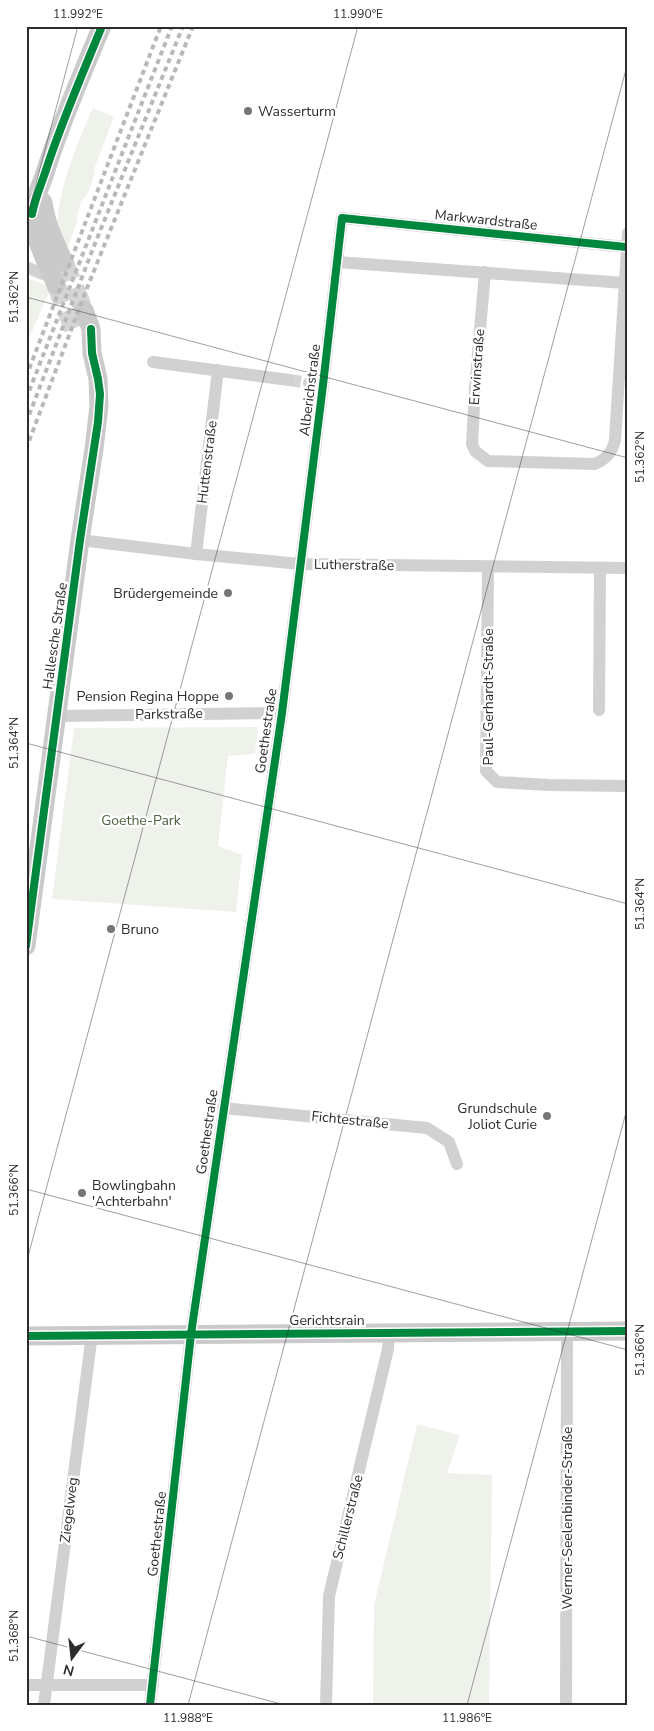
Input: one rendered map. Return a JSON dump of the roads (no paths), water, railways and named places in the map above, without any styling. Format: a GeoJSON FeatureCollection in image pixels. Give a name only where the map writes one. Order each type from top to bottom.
{"type":"FeatureCollection","features":[{"type":"Feature","properties":{"kind":"main road"},"geometry":{"type":"LineString","coordinates":[[57,274],[39,246],[29,219],[53,146],[102,26]]}},
{"type":"Feature","properties":{"kind":"main road"},"geometry":{"type":"LineString","coordinates":[[41,186],[44,215],[54,242],[57,274]]}},
{"type":"Feature","properties":{"kind":"main road","name":"Hallesche Straße"},"geometry":{"type":"LineString","coordinates":[[26,946],[99,406],[98,379],[92,353],[91,330],[84,310]]}},
{"type":"Feature","properties":{"kind":"main road","name":"Hallesche Straße"},"geometry":{"type":"LineString","coordinates":[[75,332],[92,353]]}},
{"type":"Feature","properties":{"kind":"main road","name":"Gerichtsrain"},"geometry":{"type":"LineString","coordinates":[[26,1336],[628,1331]]}},
{"type":"Feature","properties":{"kind":"street","name":"Markwardstraße"},"geometry":{"type":"LineString","coordinates":[[342,218],[626,247]]}},
{"type":"Feature","properties":{"kind":"street","name":"Alberichstraße"},"geometry":{"type":"LineString","coordinates":[[300,564],[342,218]]}},
{"type":"Feature","properties":{"kind":"street"},"geometry":{"type":"LineString","coordinates":[[337,262],[625,283],[628,234]]}},
{"type":"Feature","properties":{"kind":"street"},"geometry":{"type":"LineString","coordinates":[[26,267],[43,274],[57,274]]}},
{"type":"Feature","properties":{"kind":"street","name":"Erwinstraße"},"geometry":{"type":"LineString","coordinates":[[485,272],[472,444],[475,451],[488,460],[595,464],[606,458],[612,451],[615,440],[625,283]]}},
{"type":"Feature","properties":{"kind":"street"},"geometry":{"type":"LineString","coordinates":[[153,362],[289,380]]}},
{"type":"Feature","properties":{"kind":"street","name":"Huttenstraße"},"geometry":{"type":"LineString","coordinates":[[196,554],[218,370]]}},
{"type":"Feature","properties":{"kind":"street"},"geometry":{"type":"LineString","coordinates":[[309,383],[323,385]]}},
{"type":"Feature","properties":{"kind":"street","name":"Lutherstraße"},"geometry":{"type":"LineString","coordinates":[[80,540],[300,564],[628,568]]}},
{"type":"Feature","properties":{"kind":"street","name":"Goethestraße"},"geometry":{"type":"LineString","coordinates":[[150,1705],[191,1334],[282,713],[300,564]]}},
{"type":"Feature","properties":{"kind":"street","name":"Paul-Gerhardt-Straße"},"geometry":{"type":"LineString","coordinates":[[488,567],[486,771],[497,782],[628,786]]}},
{"type":"Feature","properties":{"kind":"street"},"geometry":{"type":"LineString","coordinates":[[599,710],[600,568]]}},
{"type":"Feature","properties":{"kind":"street","name":"Parkstraße"},"geometry":{"type":"LineString","coordinates":[[56,716],[282,713]]}},
{"type":"Feature","properties":{"kind":"street","name":"Fichtestraße"},"geometry":{"type":"LineString","coordinates":[[223,1108],[427,1128],[449,1142],[457,1164]]}},
{"type":"Feature","properties":{"kind":"street","name":"Schillerstraße"},"geometry":{"type":"LineString","coordinates":[[326,1705],[328,1596],[388,1349],[388,1332]]}},
{"type":"Feature","properties":{"kind":"street","name":"Werner-Seelenbinder-Straße"},"geometry":{"type":"LineString","coordinates":[[566,1705],[568,1332]]}},
{"type":"Feature","properties":{"kind":"street","name":"Ziegelweg"},"geometry":{"type":"LineString","coordinates":[[44,1705],[92,1334]]}},
{"type":"Feature","properties":{"kind":"street"},"geometry":{"type":"LineString","coordinates":[[26,1685],[153,1685]]}},
{"type":"Feature","properties":{"kind":"tunnel"},"geometry":{"type":"LineString","coordinates":[[64,262],[84,310]]}},
{"type":"Feature","properties":{"kind":"tunnel"},"geometry":{"type":"LineString","coordinates":[[56,285],[75,332]]}},
{"type":"Feature","properties":{"kind":"tunnel"},"geometry":{"type":"LineString","coordinates":[[289,380],[309,383]]}},
{"type":"Feature","properties":{"kind":"railway"},"geometry":{"type":"LineString","coordinates":[[26,377],[161,26]]}},
{"type":"Feature","properties":{"kind":"railway"},"geometry":{"type":"LineString","coordinates":[[26,399],[172,26]]}},
{"type":"Feature","properties":{"kind":"railway"},"geometry":{"type":"LineString","coordinates":[[26,423],[94,246],[183,26]]}},
{"type":"Feature","properties":{"kind":"railway"},"geometry":{"type":"LineString","coordinates":[[26,449],[87,288],[193,26]]}},
{"type":"Feature","properties":{"kind":"place","name":"Wasserturm"},"geometry":{"type":"Point","coordinates":[248,111]}},
{"type":"Feature","properties":{"kind":"place","name":"Brüdergemeinde"},"geometry":{"type":"Point","coordinates":[228,593]}},
{"type":"Feature","properties":{"kind":"place","name":"Pension Regina Hoppe"},"geometry":{"type":"Point","coordinates":[229,696]}},
{"type":"Feature","properties":{"kind":"place","name":"Bruno"},"geometry":{"type":"Point","coordinates":[111,929]}},
{"type":"Feature","properties":{"kind":"place","name":"Grundschule Joliot Curie"},"geometry":{"type":"Point","coordinates":[547,1116]}},
{"type":"Feature","properties":{"kind":"place","name":"Bowlingbahn 'Achterbahn'"},"geometry":{"type":"Point","coordinates":[82,1193]}},
{"type":"Feature","properties":{"kind":"park label","name":"Goethe-Park"},"geometry":{"type":"Point","coordinates":[141,820]}}]}
